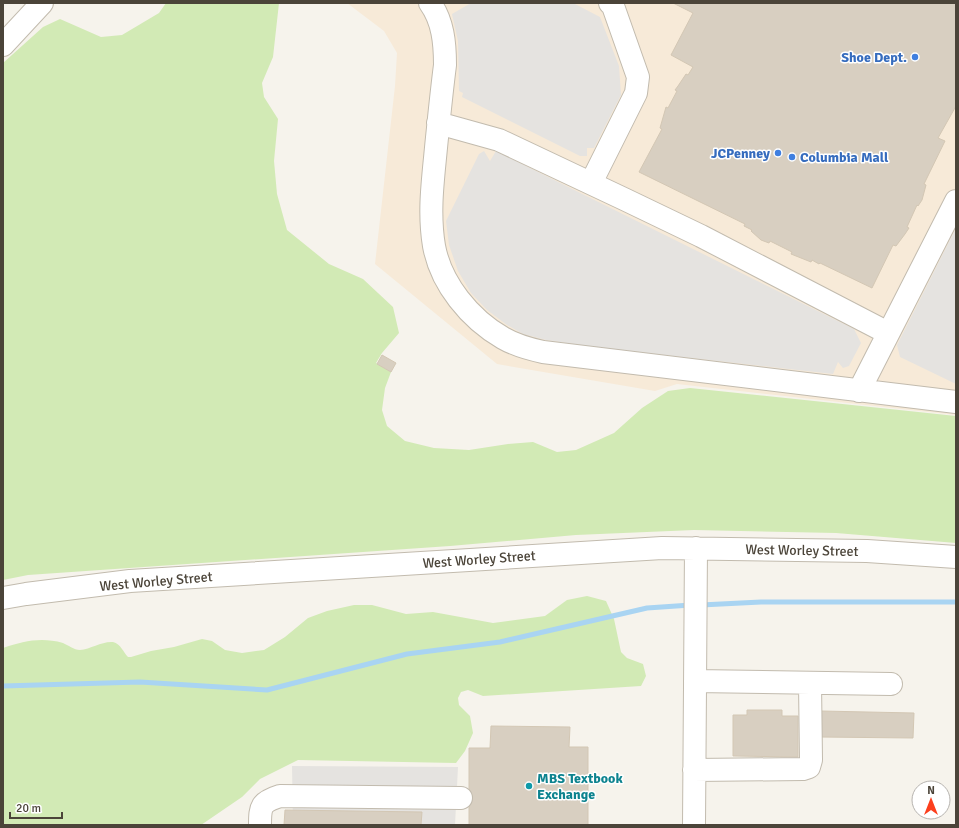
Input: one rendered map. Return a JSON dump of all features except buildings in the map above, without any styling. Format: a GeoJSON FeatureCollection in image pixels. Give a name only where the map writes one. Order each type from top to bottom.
{"type":"FeatureCollection","features":[{"type":"Feature","properties":{"kind":"street"},"geometry":{"type":"LineString","coordinates":[[3,45],[42,3]]}},
{"type":"Feature","properties":{"kind":"street"},"geometry":{"type":"LineString","coordinates":[[591,183],[636,93],[638,77],[613,6],[610,3]]}},
{"type":"Feature","properties":{"kind":"street"},"geometry":{"type":"LineString","coordinates":[[432,4],[441,24],[445,47],[445,65],[430,208],[434,246],[442,271],[454,292],[468,311],[486,327],[503,339],[523,347],[542,352],[956,402]]}},
{"type":"Feature","properties":{"kind":"street"},"geometry":{"type":"LineString","coordinates":[[438,123],[499,140],[695,232],[888,333]]}},
{"type":"Feature","properties":{"kind":"street"},"geometry":{"type":"LineString","coordinates":[[859,391],[956,201]]}},
{"type":"Feature","properties":{"kind":"street","name":"West Worley Street"},"geometry":{"type":"LineString","coordinates":[[3,598],[130,581],[662,548],[867,551],[956,557]]}},
{"type":"Feature","properties":{"kind":"street"},"geometry":{"type":"LineString","coordinates":[[694,825],[696,548]]}},
{"type":"Feature","properties":{"kind":"street"},"geometry":{"type":"LineString","coordinates":[[695,680],[891,684]]}},
{"type":"Feature","properties":{"kind":"street"},"geometry":{"type":"LineString","coordinates":[[694,770],[803,770],[810,767],[810,682]]}},
{"type":"Feature","properties":{"kind":"street"},"geometry":{"type":"LineString","coordinates":[[260,825],[260,810],[267,800],[280,796],[461,798]]}},
{"type":"Feature","properties":{"kind":"shaded area","name":"Columbia Mall"},"geometry":{"type":"Polygon","coordinates":[[[347,3],[956,3],[956,415],[677,384],[655,391],[497,364],[375,264],[395,86],[397,53],[384,31],[347,3]]]}},
{"type":"Feature","properties":{"kind":"shaded area"},"geometry":{"type":"Polygon","coordinates":[[[471,3],[573,3],[600,17],[619,66],[621,95],[594,148],[587,148],[587,156],[580,156],[462,97],[463,93],[459,91],[458,41],[452,14],[471,3]]]}},
{"type":"Feature","properties":{"kind":"shaded area"},"geometry":{"type":"Polygon","coordinates":[[[484,151],[490,161],[496,151],[854,329],[861,343],[849,366],[843,368],[838,362],[833,374],[594,347],[546,340],[523,334],[507,325],[487,310],[471,293],[458,271],[449,245],[446,221],[479,154],[484,151]]]}},
{"type":"Feature","properties":{"kind":"shaded area"},"geometry":{"type":"Polygon","coordinates":[[[956,228],[956,384],[900,357],[897,345],[956,228]]]}},
{"type":"Feature","properties":{"kind":"shaded area"},"geometry":{"type":"Polygon","coordinates":[[[292,766],[458,767],[455,825],[293,825],[292,766]]]}},
{"type":"Feature","properties":{"kind":"green space"},"geometry":{"type":"Polygon","coordinates":[[[166,3],[279,3],[273,57],[262,83],[264,97],[278,119],[274,161],[277,194],[287,230],[329,264],[363,279],[393,307],[399,333],[382,353],[376,363],[391,372],[385,388],[382,410],[387,426],[405,441],[434,448],[469,450],[533,442],[557,452],[576,450],[614,433],[642,408],[668,391],[690,388],[956,416],[956,543],[836,533],[694,530],[576,535],[450,546],[28,575],[3,580],[3,63],[43,27],[60,19],[101,37],[122,35],[159,13],[166,3]]]}},
{"type":"Feature","properties":{"kind":"green space"},"geometry":{"type":"Polygon","coordinates":[[[587,596],[606,601],[614,619],[621,652],[627,658],[643,664],[646,676],[641,686],[483,696],[468,690],[461,692],[458,698],[459,705],[470,716],[473,733],[465,751],[456,763],[298,760],[260,779],[242,797],[201,825],[3,825],[3,648],[18,643],[47,640],[63,643],[80,650],[113,642],[120,646],[128,657],[131,657],[202,639],[212,641],[225,650],[242,653],[264,650],[285,637],[308,618],[327,611],[354,605],[372,605],[406,614],[433,612],[493,623],[545,616],[567,600],[587,596]]]}},
{"type":"Feature","properties":{"kind":"waterway"},"geometry":{"type":"LineString","coordinates":[[701,605],[761,602],[956,602]]}},
{"type":"Feature","properties":{"kind":"waterway"},"geometry":{"type":"LineString","coordinates":[[3,686],[140,682],[267,690],[407,654],[500,642],[647,608],[691,605]]}},
{"type":"Feature","properties":{"kind":"place","name":"Shoe Dept."},"geometry":{"type":"Point","coordinates":[915,57]}},
{"type":"Feature","properties":{"kind":"place","name":"JCPenney"},"geometry":{"type":"Point","coordinates":[778,153]}},
{"type":"Feature","properties":{"kind":"place","name":"Columbia Mall"},"geometry":{"type":"Point","coordinates":[792,157]}},
{"type":"Feature","properties":{"kind":"place","name":"MBS Textbook Exchange"},"geometry":{"type":"Point","coordinates":[529,786]}}]}
